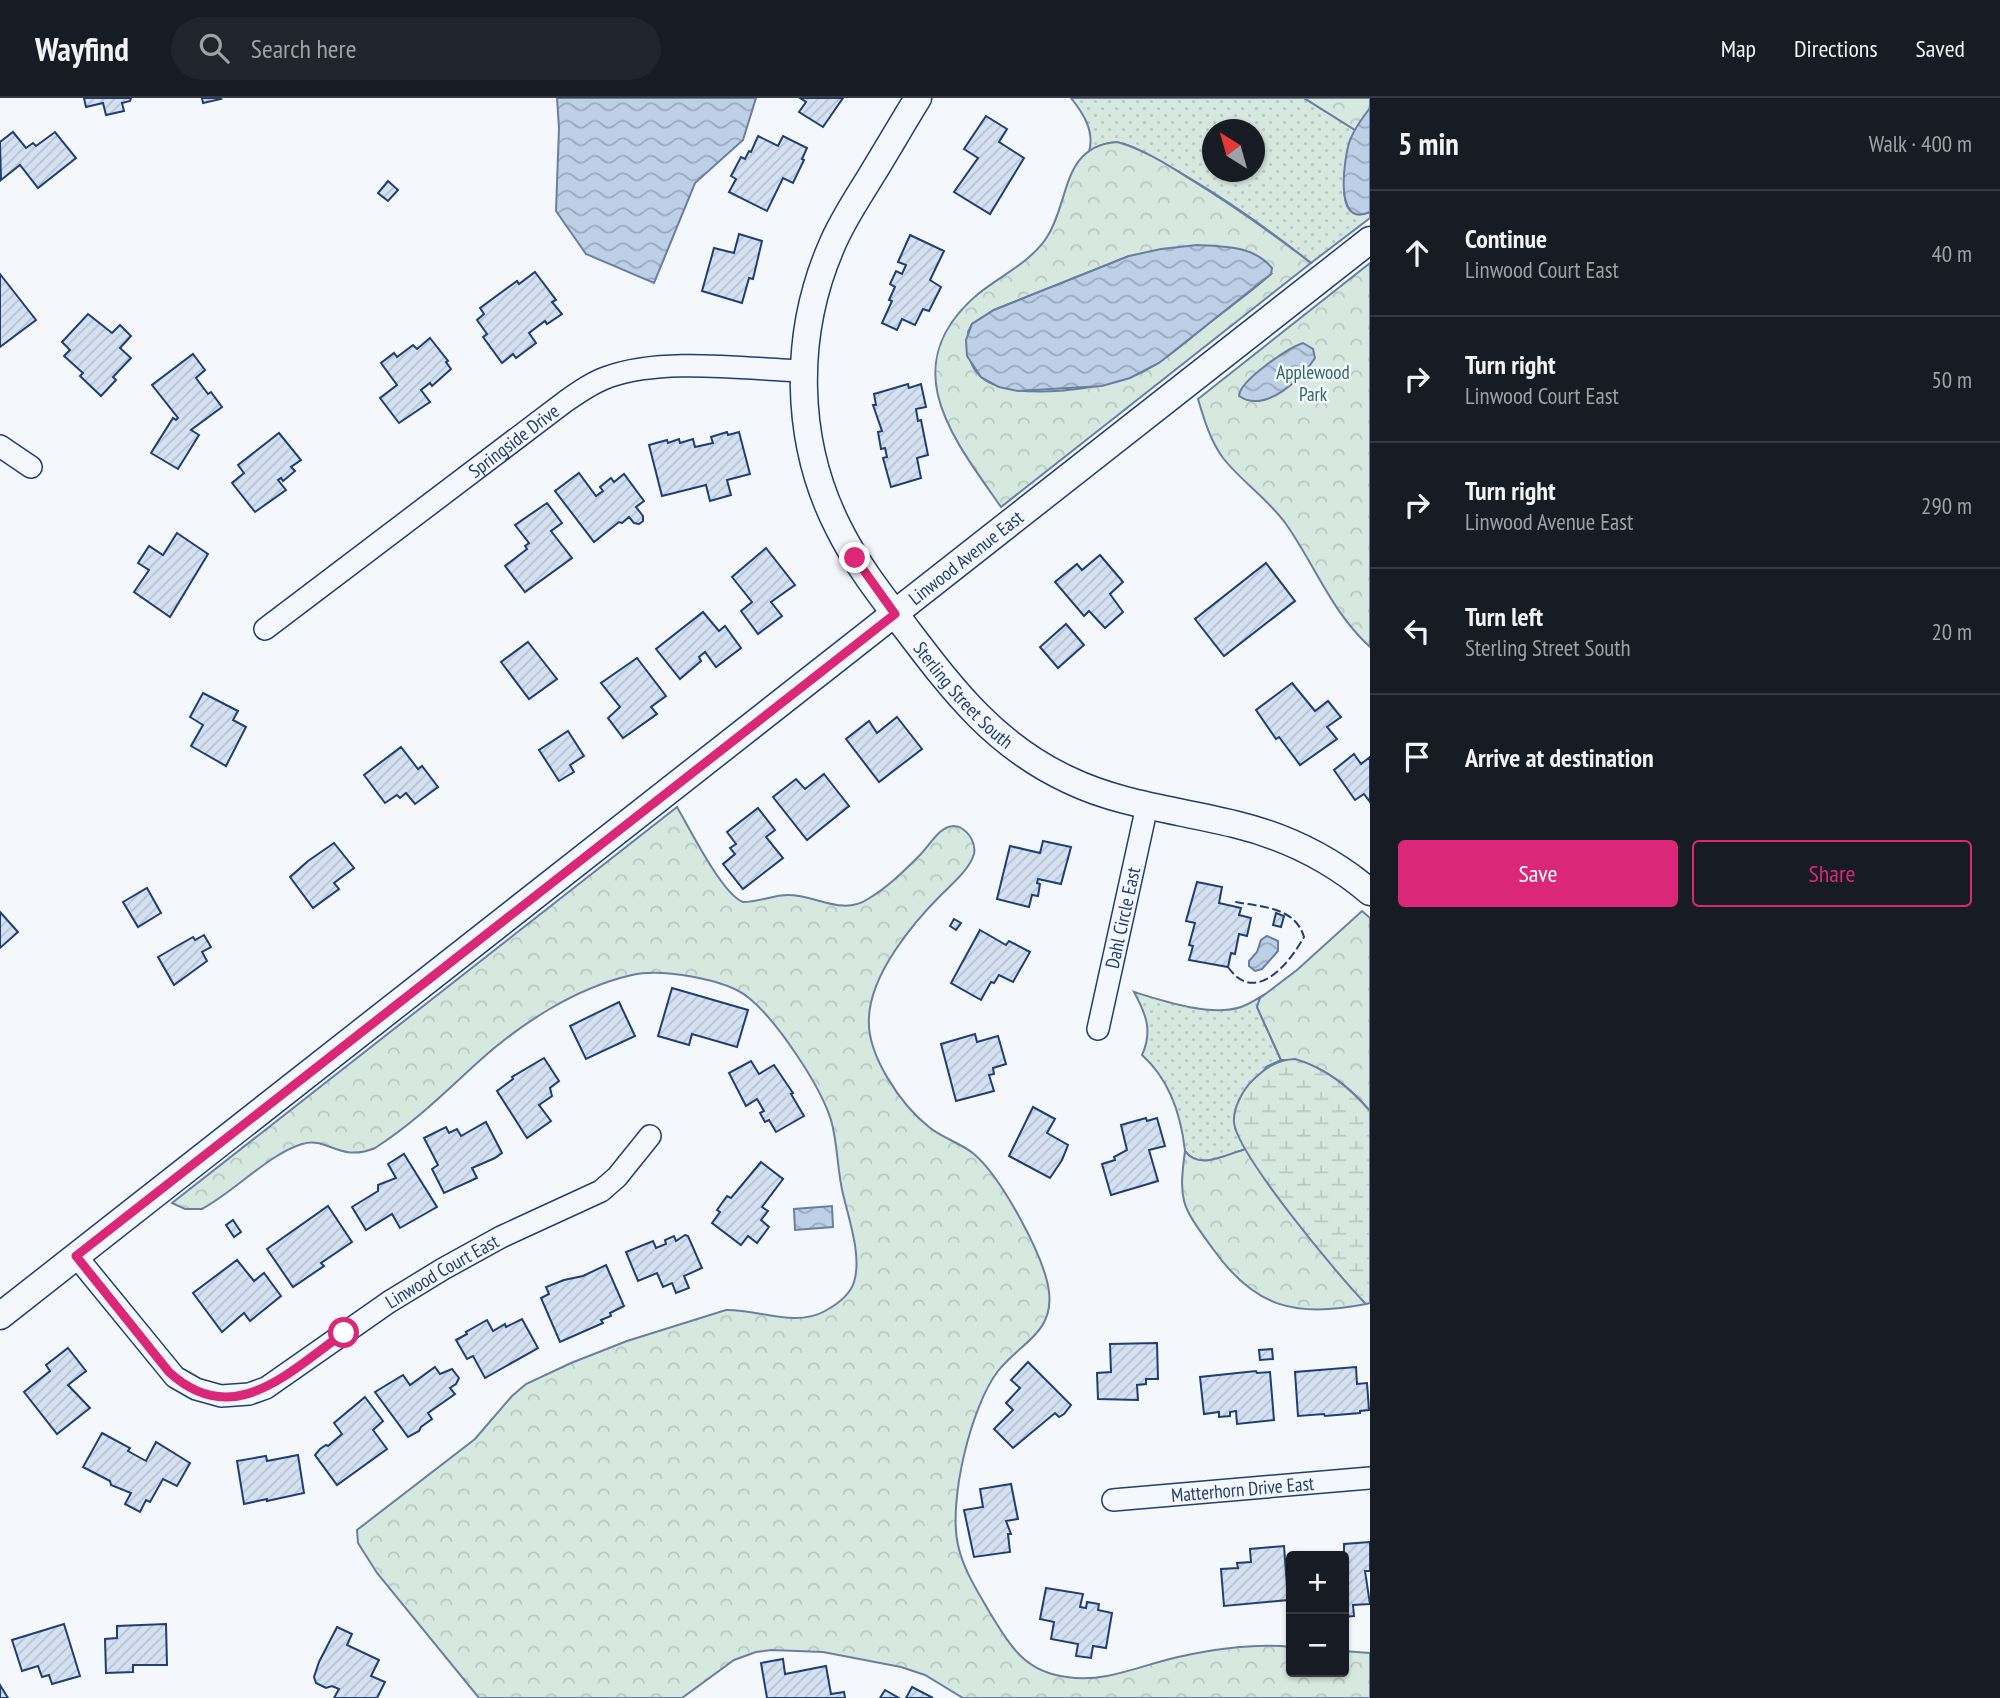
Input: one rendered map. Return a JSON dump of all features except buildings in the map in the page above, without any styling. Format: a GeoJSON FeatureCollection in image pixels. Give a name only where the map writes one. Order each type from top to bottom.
{"type":"FeatureCollection","features":[{"type":"Feature","properties":{"kind":"street","name":"Sterling Street South"},"geometry":{"type":"LineString","coordinates":[[918,98],[842,224],[827,257],[810,313],[803,371],[807,429],[821,488],[836,524],[895,614],[963,701],[1011,747],[1072,782],[1109,796],[1233,824],[1280,838],[1328,862],[1370,892]]}},
{"type":"Feature","properties":{"kind":"street","name":"Linwood Avenue East"},"geometry":{"type":"LineString","coordinates":[[0,1316],[1370,240]]}},
{"type":"Feature","properties":{"kind":"street","name":"Springside Drive"},"geometry":{"type":"LineString","coordinates":[[265,629],[566,401],[605,378],[663,366],[803,371]]}},
{"type":"Feature","properties":{"kind":"street"},"geometry":{"type":"LineString","coordinates":[[0,446],[31,467]]}},
{"type":"Feature","properties":{"kind":"street","name":"Dahl Circle East"},"geometry":{"type":"LineString","coordinates":[[1098,1030],[1147,806]]}},
{"type":"Feature","properties":{"kind":"street","name":"Linwood Court East"},"geometry":{"type":"LineString","coordinates":[[76,1256],[175,1377],[196,1390],[212,1394],[249,1394],[274,1384],[389,1302],[454,1263],[530,1223],[601,1191],[617,1177],[650,1136]]}},
{"type":"Feature","properties":{"kind":"street","name":"Matterhorn Drive East"},"geometry":{"type":"LineString","coordinates":[[1113,1500],[1370,1478]]}},
{"type":"Feature","properties":{"kind":"green space"},"geometry":{"type":"Polygon","coordinates":[[[1071,98],[1304,98],[1355,130],[1348,153],[1345,198],[1349,209],[1357,214],[1370,212],[1370,218],[1311,263],[1218,196],[1140,150],[1125,144],[1112,143],[1089,152],[1090,137],[1084,116],[1071,98]]]}},
{"type":"Feature","properties":{"kind":"green space"},"geometry":{"type":"Polygon","coordinates":[[[1304,98],[1370,98],[1370,108],[1355,130],[1304,98]]]}},
{"type":"Feature","properties":{"kind":"green space"},"geometry":{"type":"Polygon","coordinates":[[[1117,142],[1155,158],[1236,209],[1311,263],[1001,507],[950,428],[940,402],[935,375],[939,348],[953,321],[978,294],[1040,246],[1054,223],[1076,165],[1086,154],[1099,146],[1117,142]],[[1129,256],[994,310],[972,324],[968,332],[970,361],[980,376],[994,385],[1013,390],[1060,391],[1129,378],[1171,354],[1271,274],[1129,256]]]}},
{"type":"Feature","properties":{"kind":"green space","name":"Applewood Park"},"geometry":{"type":"Polygon","coordinates":[[[1370,263],[1370,647],[1334,604],[1286,524],[1218,451],[1198,399],[1370,263]]]}},
{"type":"Feature","properties":{"kind":"green space"},"geometry":{"type":"Polygon","coordinates":[[[677,807],[716,874],[735,897],[743,902],[788,895],[839,905],[858,904],[896,878],[937,834],[953,826],[961,828],[972,839],[974,854],[960,876],[918,920],[895,951],[877,984],[869,1017],[873,1047],[887,1078],[918,1117],[934,1131],[974,1154],[997,1180],[1031,1239],[1049,1292],[1049,1306],[1041,1328],[998,1371],[988,1387],[971,1430],[956,1504],[958,1545],[963,1563],[990,1613],[1013,1647],[1030,1664],[1052,1674],[1096,1678],[1178,1657],[1263,1646],[1286,1647],[1286,1677],[1349,1677],[1349,1651],[1370,1653],[1370,1698],[963,1698],[925,1675],[901,1667],[823,1652],[771,1650],[734,1660],[682,1698],[479,1698],[377,1573],[358,1543],[357,1530],[475,1439],[512,1396],[526,1384],[627,1341],[726,1310],[789,1318],[813,1316],[838,1303],[854,1282],[856,1250],[841,1185],[833,1129],[825,1106],[808,1072],[772,1022],[749,998],[725,985],[676,974],[644,973],[590,989],[549,1009],[511,1035],[415,1118],[375,1148],[352,1153],[319,1143],[302,1144],[264,1164],[202,1209],[185,1209],[172,1203],[677,807]]]}},
{"type":"Feature","properties":{"kind":"green space"},"geometry":{"type":"Polygon","coordinates":[[[1362,911],[1370,918],[1370,1111],[1330,1075],[1306,1064],[1281,1060],[1257,1007],[1260,998],[1297,970],[1362,911]]]}},
{"type":"Feature","properties":{"kind":"green space"},"geometry":{"type":"Polygon","coordinates":[[[1134,992],[1187,1007],[1216,1010],[1241,1007],[1265,994],[1260,998],[1257,1007],[1281,1060],[1266,1067],[1235,1128],[1246,1149],[1205,1160],[1191,1157],[1185,1151],[1181,1124],[1167,1087],[1142,1055],[1147,1038],[1147,1023],[1134,992]]]}},
{"type":"Feature","properties":{"kind":"green space"},"geometry":{"type":"Polygon","coordinates":[[[1295,1059],[1336,1079],[1370,1111],[1370,1303],[1366,1304],[1353,1290],[1291,1215],[1252,1160],[1239,1138],[1234,1122],[1237,1105],[1250,1083],[1273,1065],[1295,1059]]]}},
{"type":"Feature","properties":{"kind":"green space"},"geometry":{"type":"Polygon","coordinates":[[[1246,1149],[1271,1188],[1366,1304],[1318,1310],[1279,1304],[1261,1296],[1245,1284],[1213,1249],[1185,1203],[1182,1182],[1185,1151],[1191,1157],[1205,1160],[1246,1149]]]}},
{"type":"Feature","properties":{"kind":"water"},"geometry":{"type":"Polygon","coordinates":[[[557,98],[756,98],[743,140],[695,183],[654,283],[586,254],[556,211],[559,128],[557,98]]]}},
{"type":"Feature","properties":{"kind":"water"},"geometry":{"type":"Polygon","coordinates":[[[1370,108],[1370,212],[1358,214],[1350,210],[1346,201],[1345,161],[1352,136],[1370,108]]]}},
{"type":"Feature","properties":{"kind":"water"},"geometry":{"type":"Polygon","coordinates":[[[1197,245],[1247,251],[1265,261],[1272,268],[1271,274],[1159,363],[1130,378],[1102,386],[1018,391],[999,387],[981,377],[967,356],[966,340],[972,324],[994,310],[1129,256],[1197,245]]]}},
{"type":"Feature","properties":{"kind":"water"},"geometry":{"type":"Polygon","coordinates":[[[1303,343],[1313,349],[1315,358],[1292,384],[1282,392],[1260,401],[1239,396],[1255,374],[1303,343]]]}},
{"type":"Feature","properties":{"kind":"water"},"geometry":{"type":"Polygon","coordinates":[[[1267,936],[1278,941],[1278,951],[1262,969],[1255,971],[1249,966],[1249,961],[1257,952],[1261,940],[1267,936]]]}},
{"type":"Feature","properties":{"kind":"water"},"geometry":{"type":"Polygon","coordinates":[[[832,1206],[833,1227],[795,1230],[794,1209],[832,1206]]]}},
{"type":"Feature","properties":{"kind":"fence"},"geometry":{"type":"LineString","coordinates":[[1228,967],[1238,978],[1249,983],[1260,982],[1270,977],[1290,959],[1304,937],[1300,927],[1285,914],[1267,907],[1236,902],[1235,906]]}},
{"type":"Feature","properties":{"kind":"route"},"geometry":{"type":"LineString","coordinates":[[344,1333],[266,1388],[249,1394],[229,1396],[196,1390],[169,1372],[76,1256],[895,614],[855,558]]}}]}
